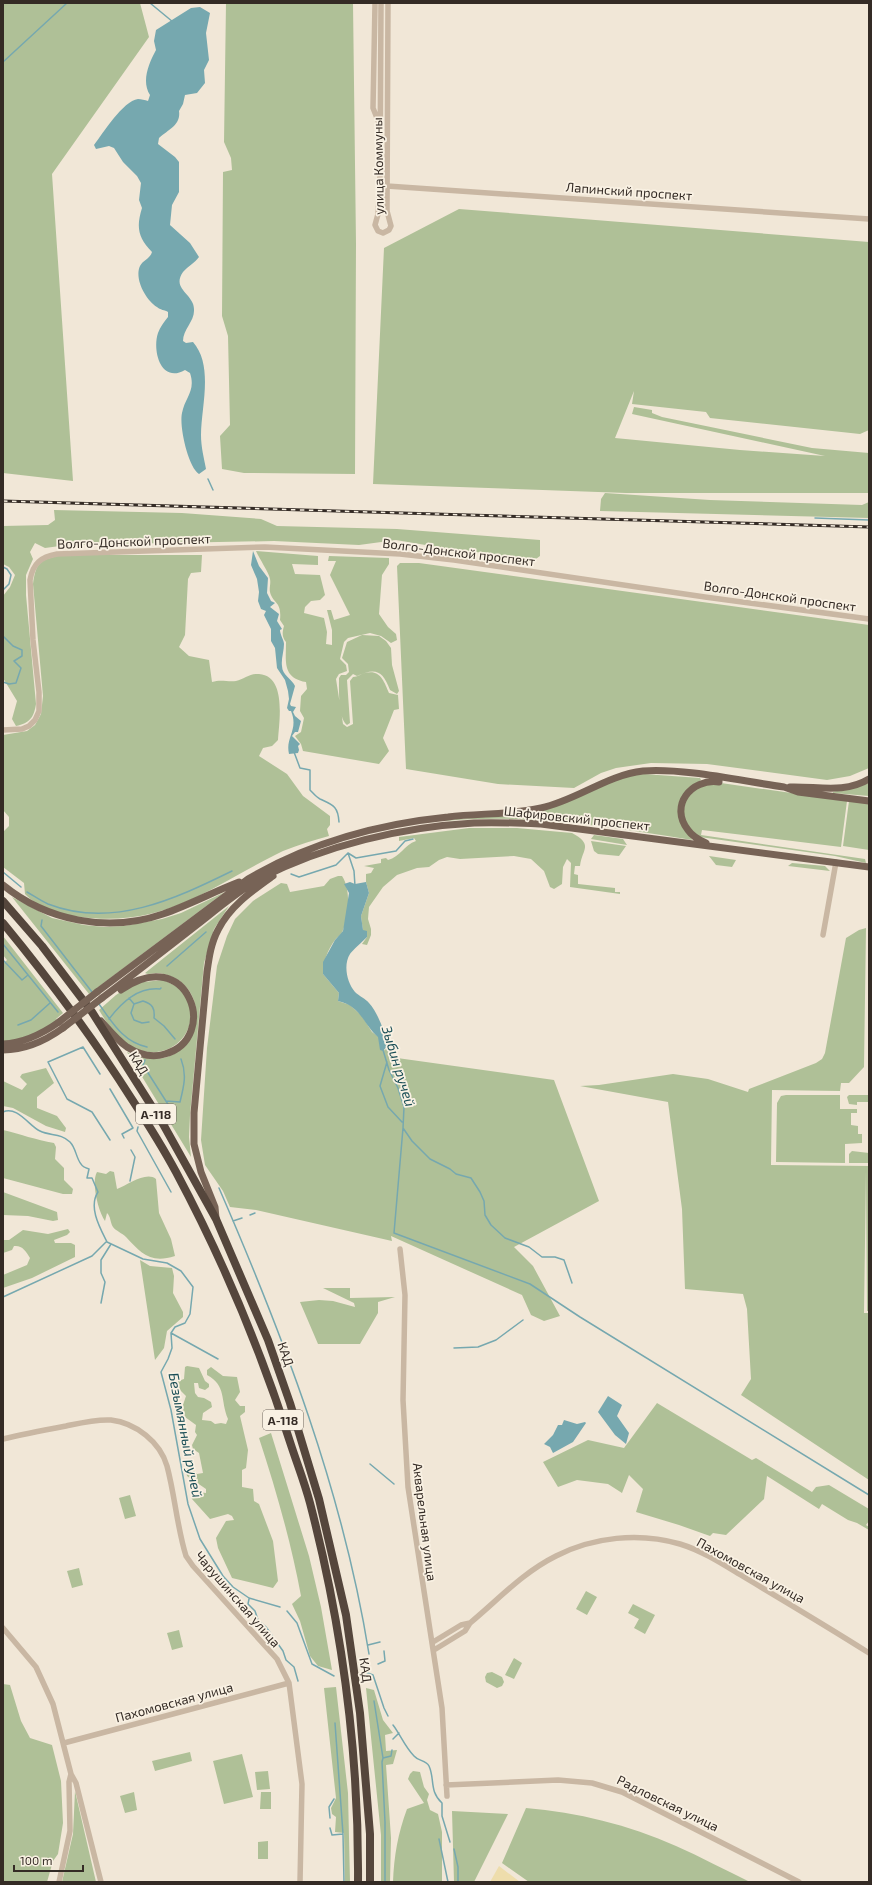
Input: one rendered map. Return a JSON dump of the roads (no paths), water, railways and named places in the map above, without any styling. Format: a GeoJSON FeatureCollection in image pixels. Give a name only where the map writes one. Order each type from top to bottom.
{"type":"FeatureCollection","features":[{"type":"Feature","properties":{"kind":"highway","name":"КАД"},"geometry":{"type":"LineString","coordinates":[[3,901],[42,946],[92,1012],[163,1124],[216,1219],[268,1340],[290,1403],[321,1507],[346,1615],[360,1713],[370,1834],[370,1882]]}},
{"type":"Feature","properties":{"kind":"highway","name":"КАД"},"geometry":{"type":"LineString","coordinates":[[3,923],[93,1039],[153,1132],[176,1172],[237,1302],[279,1406],[310,1502],[334,1616],[349,1713],[358,1834],[358,1882]]}},
{"type":"Feature","properties":{"kind":"main road"},"geometry":{"type":"LineString","coordinates":[[3,1044],[31,1038],[78,1016],[248,879],[275,863],[303,851],[360,833],[424,820],[541,808],[569,799],[609,780],[630,774],[658,771],[677,772],[784,787],[832,789],[850,786],[869,779]]}},
{"type":"Feature","properties":{"kind":"main road"},"geometry":{"type":"LineString","coordinates":[[709,845],[692,834],[685,825],[681,812],[684,799],[690,790],[699,784],[709,781],[725,783],[735,780]]}},
{"type":"Feature","properties":{"kind":"main road"},"geometry":{"type":"LineString","coordinates":[[784,787],[798,792],[869,801]]}},
{"type":"Feature","properties":{"kind":"main road","name":"Шафировский проспект"},"geometry":{"type":"LineString","coordinates":[[286,867],[345,845],[388,835],[473,823],[497,822],[540,824],[869,867]]}},
{"type":"Feature","properties":{"kind":"main road"},"geometry":{"type":"LineString","coordinates":[[3,1050],[34,1045],[51,1036],[61,1025],[101,997],[212,912],[260,879],[286,867]]}},
{"type":"Feature","properties":{"kind":"main road"},"geometry":{"type":"LineString","coordinates":[[216,1219],[215,1207],[201,1172],[194,1144],[194,1113],[207,972],[211,949],[217,930],[241,900],[286,867]]}},
{"type":"Feature","properties":{"kind":"main road"},"geometry":{"type":"LineString","coordinates":[[3,884],[16,895],[53,914],[73,920],[104,923],[124,922],[161,915],[248,879]]}},
{"type":"Feature","properties":{"kind":"main road"},"geometry":{"type":"LineString","coordinates":[[3,928],[15,938]]}},
{"type":"Feature","properties":{"kind":"main road"},"geometry":{"type":"LineString","coordinates":[[92,1012],[127,1047],[149,1056],[159,1055],[177,1048],[188,1036],[192,1028],[193,1010],[186,991],[178,984],[162,977],[146,977],[135,980],[101,997]]}},
{"type":"Feature","properties":{"kind":"street"},"geometry":{"type":"LineString","coordinates":[[375,3],[373,108],[380,126]]}},
{"type":"Feature","properties":{"kind":"street","name":"улица Коммуны"},"geometry":{"type":"LineString","coordinates":[[381,3],[378,214],[375,225],[378,231],[383,233],[389,230],[391,226],[387,214],[388,3]]}},
{"type":"Feature","properties":{"kind":"street","name":"Лапинский проспект"},"geometry":{"type":"LineString","coordinates":[[387,186],[869,219]]}},
{"type":"Feature","properties":{"kind":"street","name":"Волго-Донской проспект"},"geometry":{"type":"LineString","coordinates":[[3,730],[22,729],[29,726],[36,720],[39,711],[39,692],[33,640],[30,580],[35,564],[43,557],[57,554],[265,547],[392,553],[454,560],[704,597],[869,619]]}},
{"type":"Feature","properties":{"kind":"street"},"geometry":{"type":"LineString","coordinates":[[823,935],[836,862]]}},
{"type":"Feature","properties":{"kind":"street","name":"Акварельная улица"},"geometry":{"type":"LineString","coordinates":[[400,1249],[405,1295],[403,1395],[408,1487],[442,1708],[447,1796]]}},
{"type":"Feature","properties":{"kind":"street","name":"Чарушинская улица"},"geometry":{"type":"LineString","coordinates":[[3,1439],[89,1422],[110,1420],[126,1423],[140,1430],[161,1451],[167,1465],[186,1556],[193,1566],[277,1660],[289,1683],[302,1784],[300,1882]]}},
{"type":"Feature","properties":{"kind":"street","name":"Пахомовская улица"},"geometry":{"type":"LineString","coordinates":[[434,1650],[465,1631],[470,1623],[518,1580],[555,1556],[577,1547],[607,1540],[646,1538],[679,1544],[708,1556],[869,1653]]}},
{"type":"Feature","properties":{"kind":"street","name":"Пахомовская улица"},"geometry":{"type":"LineString","coordinates":[[433,1642],[461,1625],[470,1623]]}},
{"type":"Feature","properties":{"kind":"street"},"geometry":{"type":"LineString","coordinates":[[3,1628],[36,1667],[53,1704],[71,1774],[76,1783],[101,1882]]}},
{"type":"Feature","properties":{"kind":"street","name":"Пахомовская улица"},"geometry":{"type":"LineString","coordinates":[[64,1743],[289,1683]]}},
{"type":"Feature","properties":{"kind":"street"},"geometry":{"type":"LineString","coordinates":[[59,1882],[70,1831],[69,1782],[71,1774]]}},
{"type":"Feature","properties":{"kind":"street","name":"Радловская улица"},"geometry":{"type":"LineString","coordinates":[[446,1785],[558,1780],[607,1786],[670,1815],[799,1882]]}},
{"type":"Feature","properties":{"kind":"water"},"geometry":{"type":"Polygon","coordinates":[[[200,7],[210,13],[206,33],[209,60],[204,70],[205,83],[197,93],[185,95],[183,104],[179,111],[178,120],[174,126],[159,138],[158,144],[179,162],[179,192],[172,205],[170,225],[190,243],[199,257],[183,272],[180,278],[180,283],[181,287],[191,299],[194,309],[193,317],[185,333],[183,341],[186,343],[193,342],[203,363],[205,375],[201,435],[206,469],[199,474],[191,463],[185,446],[181,419],[183,407],[191,389],[192,379],[190,373],[185,370],[177,373],[170,373],[160,364],[156,348],[156,340],[160,329],[168,317],[168,312],[153,304],[145,294],[140,283],[140,266],[152,252],[141,237],[139,227],[142,208],[139,200],[141,183],[137,176],[123,162],[114,148],[109,146],[96,149],[94,145],[114,118],[126,105],[138,99],[148,101],[150,95],[147,90],[146,78],[149,66],[156,50],[154,41],[156,30],[191,8],[200,7]]]}},
{"type":"Feature","properties":{"kind":"water"},"geometry":{"type":"Polygon","coordinates":[[[253,551],[259,566],[268,578],[267,593],[271,601],[275,603],[270,607],[279,614],[277,621],[282,629],[280,632],[284,644],[282,669],[295,686],[290,704],[291,706],[296,707],[293,712],[301,721],[298,732],[295,732],[292,736],[300,744],[298,746],[298,753],[289,754],[288,748],[294,723],[291,711],[287,708],[289,699],[285,680],[277,668],[275,648],[271,641],[271,629],[264,615],[266,611],[261,609],[258,601],[259,592],[257,579],[251,565],[253,551]]]}},
{"type":"Feature","properties":{"kind":"water"},"geometry":{"type":"Polygon","coordinates":[[[350,882],[355,884],[366,882],[369,893],[361,916],[363,930],[367,931],[367,937],[350,954],[346,968],[347,974],[352,988],[373,1007],[383,1029],[388,1045],[383,1051],[380,1050],[378,1037],[357,1011],[346,1003],[338,1001],[339,993],[323,974],[323,962],[335,940],[343,931],[349,893],[344,884],[350,882]]]}},
{"type":"Feature","properties":{"kind":"water"},"geometry":{"type":"Polygon","coordinates":[[[608,1396],[622,1405],[617,1416],[629,1433],[626,1444],[615,1435],[598,1412],[608,1396]]]}},
{"type":"Feature","properties":{"kind":"water"},"geometry":{"type":"Polygon","coordinates":[[[564,1420],[577,1424],[586,1423],[573,1442],[553,1453],[550,1447],[544,1444],[553,1435],[558,1425],[562,1425],[564,1420]]]}},
{"type":"Feature","properties":{"kind":"waterway","name":"Зыбин ручей"},"geometry":{"type":"LineString","coordinates":[[3,62],[67,3]]}},
{"type":"Feature","properties":{"kind":"waterway","name":"Зыбин ручей"},"geometry":{"type":"LineString","coordinates":[[150,3],[173,22]]}},
{"type":"Feature","properties":{"kind":"waterway","name":"Зыбин ручей"},"geometry":{"type":"LineString","coordinates":[[208,479],[213,490]]}},
{"type":"Feature","properties":{"kind":"waterway"},"geometry":{"type":"LineString","coordinates":[[815,518],[869,520]]}},
{"type":"Feature","properties":{"kind":"waterway","name":"Безымянный ручей"},"geometry":{"type":"LineString","coordinates":[[3,567],[7,569],[11,575],[9,584],[3,590]]}},
{"type":"Feature","properties":{"kind":"waterway","name":"Безымянный ручей"},"geometry":{"type":"LineString","coordinates":[[3,636],[13,646],[22,650],[22,656],[14,661],[21,668],[16,683],[9,684],[3,682]]}},
{"type":"Feature","properties":{"kind":"waterway","name":"Зыбин ручей"},"geometry":{"type":"LineString","coordinates":[[294,752],[300,768],[310,770],[310,790],[316,796],[336,809],[339,822]]}},
{"type":"Feature","properties":{"kind":"waterway"},"geometry":{"type":"LineString","coordinates":[[348,853],[356,858],[396,851],[405,841],[413,839]]}},
{"type":"Feature","properties":{"kind":"waterway","name":"Зыбин ручей"},"geometry":{"type":"LineString","coordinates":[[348,853],[354,871],[355,886]]}},
{"type":"Feature","properties":{"kind":"waterway"},"geometry":{"type":"LineString","coordinates":[[291,874],[299,877],[336,865],[348,853]]}},
{"type":"Feature","properties":{"kind":"waterway"},"geometry":{"type":"LineString","coordinates":[[27,892],[48,904],[72,911],[96,913],[119,912],[166,900],[232,871]]}},
{"type":"Feature","properties":{"kind":"waterway"},"geometry":{"type":"LineString","coordinates":[[3,872],[21,887]]}},
{"type":"Feature","properties":{"kind":"waterway"},"geometry":{"type":"LineString","coordinates":[[42,920],[41,926],[92,992]]}},
{"type":"Feature","properties":{"kind":"waterway"},"geometry":{"type":"LineString","coordinates":[[167,966],[206,932]]}},
{"type":"Feature","properties":{"kind":"waterway"},"geometry":{"type":"LineString","coordinates":[[3,944],[58,1012]]}},
{"type":"Feature","properties":{"kind":"waterway"},"geometry":{"type":"LineString","coordinates":[[3,960],[22,980],[28,975]]}},
{"type":"Feature","properties":{"kind":"waterway"},"geometry":{"type":"LineString","coordinates":[[109,1019],[119,1007],[131,997],[145,990],[161,988]]}},
{"type":"Feature","properties":{"kind":"waterway"},"geometry":{"type":"LineString","coordinates":[[129,998],[134,1004],[131,1013],[134,1020],[142,1023],[149,1022]]}},
{"type":"Feature","properties":{"kind":"waterway"},"geometry":{"type":"LineString","coordinates":[[134,1004],[143,1001],[151,1005],[154,1009],[154,1018],[164,1026],[175,1039]]}},
{"type":"Feature","properties":{"kind":"waterway"},"geometry":{"type":"LineString","coordinates":[[18,1025],[31,1020],[50,1003]]}},
{"type":"Feature","properties":{"kind":"waterway"},"geometry":{"type":"LineString","coordinates":[[99,1004],[125,1036],[131,1041],[147,1047]]}},
{"type":"Feature","properties":{"kind":"waterway"},"geometry":{"type":"LineString","coordinates":[[100,1074],[83,1047],[48,1062],[67,1099],[92,1112],[110,1140]]}},
{"type":"Feature","properties":{"kind":"waterway","name":"Зыбин ручей"},"geometry":{"type":"LineString","coordinates":[[383,1050],[389,1070],[398,1088],[404,1107],[403,1128],[412,1141],[430,1159],[450,1169],[456,1174],[471,1178],[484,1201],[485,1215],[491,1225],[505,1238],[529,1247],[542,1257],[555,1257],[564,1260],[572,1283]]}},
{"type":"Feature","properties":{"kind":"waterway"},"geometry":{"type":"LineString","coordinates":[[166,1101],[180,1102],[184,1085],[184,1070],[181,1059]]}},
{"type":"Feature","properties":{"kind":"waterway"},"geometry":{"type":"LineString","coordinates":[[145,1060],[143,1065],[171,1109]]}},
{"type":"Feature","properties":{"kind":"waterway"},"geometry":{"type":"LineString","coordinates":[[387,1062],[380,1086],[388,1107],[402,1122]]}},
{"type":"Feature","properties":{"kind":"waterway"},"geometry":{"type":"LineString","coordinates":[[110,1089],[133,1128],[122,1134],[124,1138]]}},
{"type":"Feature","properties":{"kind":"waterway","name":"Безымянный ручей"},"geometry":{"type":"LineString","coordinates":[[3,1112],[13,1111],[23,1117],[36,1129],[44,1133],[63,1137],[72,1144],[82,1165],[89,1169],[87,1178],[92,1178],[98,1192],[94,1204],[96,1217],[107,1242],[143,1259],[167,1263],[181,1271],[193,1287],[190,1314],[185,1323],[175,1327],[171,1333],[172,1348],[161,1372],[171,1410],[188,1504],[200,1539],[223,1576],[233,1587],[249,1598],[280,1607]]}},
{"type":"Feature","properties":{"kind":"waterway"},"geometry":{"type":"LineString","coordinates":[[138,1127],[137,1131],[171,1192]]}},
{"type":"Feature","properties":{"kind":"waterway"},"geometry":{"type":"LineString","coordinates":[[403,1128],[394,1233],[530,1284],[580,1317],[869,1495]]}},
{"type":"Feature","properties":{"kind":"waterway"},"geometry":{"type":"LineString","coordinates":[[130,1181],[135,1157],[131,1150]]}},
{"type":"Feature","properties":{"kind":"waterway"},"geometry":{"type":"LineString","coordinates":[[219,1188],[266,1301],[309,1416],[344,1534],[358,1594],[369,1654]]}},
{"type":"Feature","properties":{"kind":"waterway"},"geometry":{"type":"LineString","coordinates":[[250,1215],[255,1213]]}},
{"type":"Feature","properties":{"kind":"waterway"},"geometry":{"type":"LineString","coordinates":[[233,1221],[242,1218]]}},
{"type":"Feature","properties":{"kind":"waterway"},"geometry":{"type":"LineString","coordinates":[[3,1297],[92,1256],[106,1242]]}},
{"type":"Feature","properties":{"kind":"waterway"},"geometry":{"type":"LineString","coordinates":[[101,1303],[105,1282],[101,1273],[101,1260],[111,1244]]}},
{"type":"Feature","properties":{"kind":"waterway"},"geometry":{"type":"LineString","coordinates":[[454,1348],[478,1347],[496,1340],[523,1320]]}},
{"type":"Feature","properties":{"kind":"waterway"},"geometry":{"type":"LineString","coordinates":[[171,1333],[218,1359]]}},
{"type":"Feature","properties":{"kind":"waterway"},"geometry":{"type":"LineString","coordinates":[[370,1464],[394,1484]]}},
{"type":"Feature","properties":{"kind":"waterway"},"geometry":{"type":"LineString","coordinates":[[249,1599],[248,1604],[255,1611],[258,1620],[266,1627],[283,1651],[286,1660],[294,1667],[298,1681]]}},
{"type":"Feature","properties":{"kind":"waterway","name":"Безымянный ручей"},"geometry":{"type":"LineString","coordinates":[[287,1611],[297,1623],[312,1664],[334,1676]]}},
{"type":"Feature","properties":{"kind":"waterway"},"geometry":{"type":"LineString","coordinates":[[368,1645],[380,1642]]}},
{"type":"Feature","properties":{"kind":"waterway"},"geometry":{"type":"LineString","coordinates":[[378,1664],[385,1661],[384,1651]]}},
{"type":"Feature","properties":{"kind":"waterway","name":"Безымянный ручей"},"geometry":{"type":"LineString","coordinates":[[365,1672],[373,1675],[388,1716]]}},
{"type":"Feature","properties":{"kind":"waterway"},"geometry":{"type":"LineString","coordinates":[[374,1701],[383,1758],[385,1882]]}},
{"type":"Feature","properties":{"kind":"waterway"},"geometry":{"type":"LineString","coordinates":[[335,1723],[343,1834],[344,1882]]}},
{"type":"Feature","properties":{"kind":"waterway","name":"Безымянный ручей"},"geometry":{"type":"LineString","coordinates":[[393,1725],[405,1745],[416,1758],[429,1766],[435,1794],[442,1803],[442,1816],[450,1842]]}},
{"type":"Feature","properties":{"kind":"waterway","name":"Безымянный ручей"},"geometry":{"type":"LineString","coordinates":[[393,1739],[399,1733]]}},
{"type":"Feature","properties":{"kind":"waterway"},"geometry":{"type":"LineString","coordinates":[[383,1758],[391,1756],[392,1750]]}},
{"type":"Feature","properties":{"kind":"waterway"},"geometry":{"type":"LineString","coordinates":[[330,1818],[329,1807],[334,1799]]}},
{"type":"Feature","properties":{"kind":"waterway"},"geometry":{"type":"LineString","coordinates":[[330,1828],[332,1835],[343,1834]]}},
{"type":"Feature","properties":{"kind":"waterway"},"geometry":{"type":"LineString","coordinates":[[439,1839],[448,1882]]}},
{"type":"Feature","properties":{"kind":"waterway"},"geometry":{"type":"LineString","coordinates":[[454,1849],[458,1867],[458,1882]]}},
{"type":"Feature","properties":{"kind":"railway"},"geometry":{"type":"LineString","coordinates":[[3,501],[869,527]]}}]}
